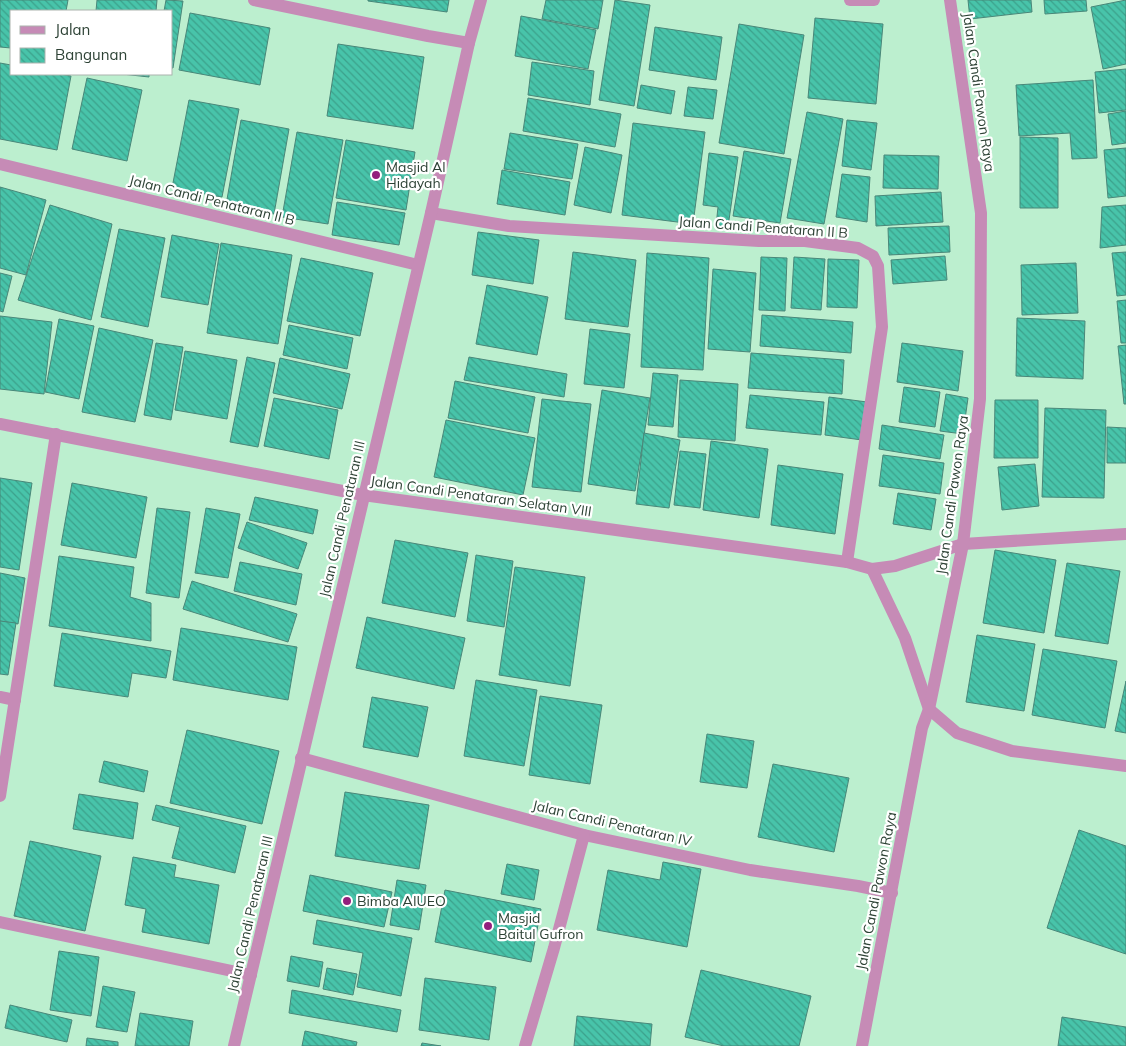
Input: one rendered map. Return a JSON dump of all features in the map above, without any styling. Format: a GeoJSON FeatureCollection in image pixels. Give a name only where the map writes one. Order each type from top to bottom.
{"type":"FeatureCollection","features":[{"type":"Feature","properties":{"kind":"street"},"geometry":{"type":"LineString","coordinates":[[254,0],[469,43]]}},
{"type":"Feature","properties":{"kind":"street","name":"Jalan Candi Penataran III"},"geometry":{"type":"LineString","coordinates":[[234,1046],[300,758],[469,43],[481,0]]}},
{"type":"Feature","properties":{"kind":"street"},"geometry":{"type":"LineString","coordinates":[[850,0],[874,0]]}},
{"type":"Feature","properties":{"kind":"street","name":"Jalan Candi Pawon Raya"},"geometry":{"type":"LineString","coordinates":[[862,1046],[922,728],[929,709],[964,544],[980,399],[981,212],[950,0]]}},
{"type":"Feature","properties":{"kind":"street","name":"Jalan Candi Penataran II B"},"geometry":{"type":"LineString","coordinates":[[0,164],[418,265]]}},
{"type":"Feature","properties":{"kind":"street","name":"Jalan Candi Penataran II B"},"geometry":{"type":"LineString","coordinates":[[430,213],[509,226],[805,242],[858,248],[873,256],[878,266],[882,328],[846,562]]}},
{"type":"Feature","properties":{"kind":"street","name":"Jalan Candi Penataran Selatan VIII"},"geometry":{"type":"LineString","coordinates":[[0,424],[363,495],[846,562],[872,568],[895,566],[964,544],[1126,534]]}},
{"type":"Feature","properties":{"kind":"street"},"geometry":{"type":"LineString","coordinates":[[0,796],[56,434]]}},
{"type":"Feature","properties":{"kind":"street"},"geometry":{"type":"LineString","coordinates":[[872,568],[905,638],[929,709],[957,733],[1012,752],[1126,766]]}},
{"type":"Feature","properties":{"kind":"street"},"geometry":{"type":"LineString","coordinates":[[0,698],[15,700]]}},
{"type":"Feature","properties":{"kind":"street","name":"Jalan Candi Penataran IV"},"geometry":{"type":"LineString","coordinates":[[300,758],[584,835],[750,870],[892,893]]}},
{"type":"Feature","properties":{"kind":"street"},"geometry":{"type":"LineString","coordinates":[[525,1046],[554,948],[584,835]]}},
{"type":"Feature","properties":{"kind":"street"},"geometry":{"type":"LineString","coordinates":[[0,922],[251,975]]}},
{"type":"Feature","properties":{"kind":"building"},"geometry":{"type":"Polygon","coordinates":[[[0,0],[68,0],[66,10],[10,10],[10,48],[0,47],[0,0]]]}},
{"type":"Feature","properties":{"kind":"building"},"geometry":{"type":"Polygon","coordinates":[[[97,0],[157,0],[156,10],[96,10],[97,0]]]}},
{"type":"Feature","properties":{"kind":"building"},"geometry":{"type":"Polygon","coordinates":[[[166,0],[183,1],[173,68],[172,10],[164,10],[166,0]]]}},
{"type":"Feature","properties":{"kind":"building"},"geometry":{"type":"Polygon","coordinates":[[[368,0],[449,0],[447,12],[368,0]]]}},
{"type":"Feature","properties":{"kind":"building"},"geometry":{"type":"Polygon","coordinates":[[[546,0],[603,0],[598,29],[542,19],[546,0]]]}},
{"type":"Feature","properties":{"kind":"building"},"geometry":{"type":"Polygon","coordinates":[[[615,0],[650,5],[634,106],[599,100],[615,0]]]}},
{"type":"Feature","properties":{"kind":"building"},"geometry":{"type":"Polygon","coordinates":[[[968,0],[1031,0],[1032,12],[970,19],[968,0]]]}},
{"type":"Feature","properties":{"kind":"building"},"geometry":{"type":"Polygon","coordinates":[[[1044,0],[1086,0],[1087,11],[1045,14],[1044,0]]]}},
{"type":"Feature","properties":{"kind":"building"},"geometry":{"type":"Polygon","coordinates":[[[1126,0],[1126,64],[1103,69],[1091,7],[1126,0]]]}},
{"type":"Feature","properties":{"kind":"building"},"geometry":{"type":"Polygon","coordinates":[[[190,13],[270,28],[260,85],[179,70],[190,13]]]}},
{"type":"Feature","properties":{"kind":"building"},"geometry":{"type":"Polygon","coordinates":[[[521,16],[596,30],[588,69],[515,56],[521,16]]]}},
{"type":"Feature","properties":{"kind":"building"},"geometry":{"type":"Polygon","coordinates":[[[815,18],[883,24],[876,104],[808,98],[815,18]]]}},
{"type":"Feature","properties":{"kind":"building"},"geometry":{"type":"Polygon","coordinates":[[[739,24],[804,35],[784,154],[719,143],[739,24]]]}},
{"type":"Feature","properties":{"kind":"building"},"geometry":{"type":"Polygon","coordinates":[[[655,27],[722,37],[716,80],[649,70],[655,27]]]}},
{"type":"Feature","properties":{"kind":"building"},"geometry":{"type":"Polygon","coordinates":[[[338,44],[424,57],[413,129],[327,116],[338,44]]]}},
{"type":"Feature","properties":{"kind":"building"},"geometry":{"type":"Polygon","coordinates":[[[532,62],[594,71],[590,105],[528,95],[532,62]]]}},
{"type":"Feature","properties":{"kind":"building"},"geometry":{"type":"Polygon","coordinates":[[[0,63],[10,65],[10,75],[71,76],[57,150],[0,139],[0,63]]]}},
{"type":"Feature","properties":{"kind":"building"},"geometry":{"type":"Polygon","coordinates":[[[1126,69],[1126,110],[1099,113],[1095,72],[1126,69]]]}},
{"type":"Feature","properties":{"kind":"building"},"geometry":{"type":"Polygon","coordinates":[[[131,75],[149,75],[149,77],[131,75]]]}},
{"type":"Feature","properties":{"kind":"building"},"geometry":{"type":"Polygon","coordinates":[[[87,78],[142,90],[127,161],[72,149],[87,78]]]}},
{"type":"Feature","properties":{"kind":"building"},"geometry":{"type":"Polygon","coordinates":[[[1093,80],[1097,158],[1072,159],[1070,133],[1019,136],[1016,85],[1093,80]]]}},
{"type":"Feature","properties":{"kind":"building"},"geometry":{"type":"Polygon","coordinates":[[[641,85],[675,91],[671,114],[637,108],[641,85]]]}},
{"type":"Feature","properties":{"kind":"building"},"geometry":{"type":"Polygon","coordinates":[[[688,87],[717,90],[713,119],[684,116],[688,87]]]}},
{"type":"Feature","properties":{"kind":"building"},"geometry":{"type":"Polygon","coordinates":[[[528,98],[621,114],[615,147],[523,131],[528,98]]]}},
{"type":"Feature","properties":{"kind":"building"},"geometry":{"type":"Polygon","coordinates":[[[189,100],[239,109],[222,197],[172,188],[189,100]]]}},
{"type":"Feature","properties":{"kind":"building"},"geometry":{"type":"Polygon","coordinates":[[[1126,111],[1126,143],[1112,145],[1108,114],[1126,111]]]}},
{"type":"Feature","properties":{"kind":"building"},"geometry":{"type":"Polygon","coordinates":[[[807,112],[843,119],[824,224],[787,218],[807,112]]]}},
{"type":"Feature","properties":{"kind":"building"},"geometry":{"type":"Polygon","coordinates":[[[241,120],[289,129],[274,214],[226,205],[241,120]]]}},
{"type":"Feature","properties":{"kind":"building"},"geometry":{"type":"Polygon","coordinates":[[[847,120],[877,123],[871,170],[842,166],[847,120]]]}},
{"type":"Feature","properties":{"kind":"building"},"geometry":{"type":"Polygon","coordinates":[[[633,123],[705,132],[693,224],[622,215],[633,123]]]}},
{"type":"Feature","properties":{"kind":"building"},"geometry":{"type":"Polygon","coordinates":[[[297,132],[343,140],[328,224],[282,217],[297,132]]]}},
{"type":"Feature","properties":{"kind":"building"},"geometry":{"type":"Polygon","coordinates":[[[510,133],[578,144],[572,179],[504,169],[510,133]]]}},
{"type":"Feature","properties":{"kind":"building"},"geometry":{"type":"Polygon","coordinates":[[[1020,137],[1058,138],[1058,208],[1020,208],[1020,137]]]}},
{"type":"Feature","properties":{"kind":"building","name":"Masjid Al Hidayah"},"geometry":{"type":"Polygon","coordinates":[[[346,140],[415,152],[406,210],[336,198],[346,140]]]}},
{"type":"Feature","properties":{"kind":"building"},"geometry":{"type":"Polygon","coordinates":[[[585,147],[622,155],[611,213],[574,205],[585,147]]]}},
{"type":"Feature","properties":{"kind":"building"},"geometry":{"type":"Polygon","coordinates":[[[1126,148],[1126,196],[1108,198],[1104,150],[1126,148]]]}},
{"type":"Feature","properties":{"kind":"building"},"geometry":{"type":"Polygon","coordinates":[[[744,151],[791,159],[780,223],[733,216],[744,151]]]}},
{"type":"Feature","properties":{"kind":"building"},"geometry":{"type":"Polygon","coordinates":[[[709,153],[738,157],[728,227],[716,226],[718,207],[703,205],[709,153]]]}},
{"type":"Feature","properties":{"kind":"building"},"geometry":{"type":"Polygon","coordinates":[[[884,155],[939,156],[938,189],[883,188],[884,155]]]}},
{"type":"Feature","properties":{"kind":"building"},"geometry":{"type":"Polygon","coordinates":[[[502,170],[570,182],[565,215],[497,204],[502,170]]]}},
{"type":"Feature","properties":{"kind":"building"},"geometry":{"type":"Polygon","coordinates":[[[842,174],[870,177],[867,222],[836,217],[842,174]]]}},
{"type":"Feature","properties":{"kind":"building"},"geometry":{"type":"Polygon","coordinates":[[[0,187],[46,200],[26,275],[0,268],[0,187]]]}},
{"type":"Feature","properties":{"kind":"building"},"geometry":{"type":"Polygon","coordinates":[[[941,192],[943,222],[876,226],[875,196],[941,192]]]}},
{"type":"Feature","properties":{"kind":"building"},"geometry":{"type":"Polygon","coordinates":[[[337,202],[405,213],[399,245],[332,235],[337,202]]]}},
{"type":"Feature","properties":{"kind":"building"},"geometry":{"type":"Polygon","coordinates":[[[50,205],[112,224],[91,320],[18,300],[50,205]]]}},
{"type":"Feature","properties":{"kind":"building"},"geometry":{"type":"Polygon","coordinates":[[[1126,205],[1126,245],[1100,248],[1102,207],[1126,205]]]}},
{"type":"Feature","properties":{"kind":"building"},"geometry":{"type":"Polygon","coordinates":[[[949,226],[950,252],[889,255],[888,228],[949,226]]]}},
{"type":"Feature","properties":{"kind":"building"},"geometry":{"type":"Polygon","coordinates":[[[119,229],[165,238],[148,327],[101,317],[119,229]]]}},
{"type":"Feature","properties":{"kind":"building"},"geometry":{"type":"Polygon","coordinates":[[[478,232],[539,240],[533,284],[472,275],[478,232]]]}},
{"type":"Feature","properties":{"kind":"building"},"geometry":{"type":"Polygon","coordinates":[[[172,235],[219,244],[208,305],[161,297],[172,235]]]}},
{"type":"Feature","properties":{"kind":"building"},"geometry":{"type":"Polygon","coordinates":[[[221,243],[292,255],[278,344],[207,333],[221,243]]]}},
{"type":"Feature","properties":{"kind":"building"},"geometry":{"type":"Polygon","coordinates":[[[573,252],[636,260],[628,327],[565,319],[573,252]]]}},
{"type":"Feature","properties":{"kind":"building"},"geometry":{"type":"Polygon","coordinates":[[[1126,252],[1126,295],[1117,296],[1112,253],[1126,252]]]}},
{"type":"Feature","properties":{"kind":"building"},"geometry":{"type":"Polygon","coordinates":[[[647,253],[709,258],[703,370],[641,367],[647,253]]]}},
{"type":"Feature","properties":{"kind":"building"},"geometry":{"type":"Polygon","coordinates":[[[945,256],[947,280],[893,284],[891,260],[945,256]]]}},
{"type":"Feature","properties":{"kind":"building"},"geometry":{"type":"Polygon","coordinates":[[[761,257],[787,258],[785,311],[759,310],[761,257]]]}},
{"type":"Feature","properties":{"kind":"building"},"geometry":{"type":"Polygon","coordinates":[[[794,257],[825,259],[821,310],[791,308],[794,257]]]}},
{"type":"Feature","properties":{"kind":"building"},"geometry":{"type":"Polygon","coordinates":[[[301,258],[373,273],[360,336],[287,321],[301,258]]]}},
{"type":"Feature","properties":{"kind":"building"},"geometry":{"type":"Polygon","coordinates":[[[828,259],[859,260],[857,308],[827,307],[828,259]]]}},
{"type":"Feature","properties":{"kind":"building"},"geometry":{"type":"Polygon","coordinates":[[[1076,263],[1078,313],[1022,315],[1021,265],[1076,263]]]}},
{"type":"Feature","properties":{"kind":"building"},"geometry":{"type":"Polygon","coordinates":[[[713,269],[756,273],[750,352],[708,349],[713,269]]]}},
{"type":"Feature","properties":{"kind":"building"},"geometry":{"type":"Polygon","coordinates":[[[0,273],[12,276],[3,312],[0,311],[0,273]]]}},
{"type":"Feature","properties":{"kind":"building"},"geometry":{"type":"Polygon","coordinates":[[[487,285],[548,297],[537,355],[476,344],[487,285]]]}},
{"type":"Feature","properties":{"kind":"building"},"geometry":{"type":"Polygon","coordinates":[[[1126,300],[1126,343],[1121,343],[1117,301],[1126,300]]]}},
{"type":"Feature","properties":{"kind":"building"},"geometry":{"type":"Polygon","coordinates":[[[762,315],[853,322],[851,353],[760,346],[762,315]]]}},
{"type":"Feature","properties":{"kind":"building"},"geometry":{"type":"Polygon","coordinates":[[[0,316],[52,322],[44,394],[0,389],[0,316]]]}},
{"type":"Feature","properties":{"kind":"building"},"geometry":{"type":"Polygon","coordinates":[[[1017,318],[1085,321],[1083,379],[1016,376],[1017,318]]]}},
{"type":"Feature","properties":{"kind":"building"},"geometry":{"type":"Polygon","coordinates":[[[59,319],[94,326],[79,399],[45,392],[59,319]]]}},
{"type":"Feature","properties":{"kind":"building"},"geometry":{"type":"Polygon","coordinates":[[[289,325],[353,338],[347,369],[283,355],[289,325]]]}},
{"type":"Feature","properties":{"kind":"building"},"geometry":{"type":"Polygon","coordinates":[[[99,328],[153,340],[135,422],[82,412],[99,328]]]}},
{"type":"Feature","properties":{"kind":"building"},"geometry":{"type":"Polygon","coordinates":[[[590,329],[630,334],[624,388],[584,384],[590,329]]]}},
{"type":"Feature","properties":{"kind":"building"},"geometry":{"type":"Polygon","coordinates":[[[156,343],[183,347],[171,420],[144,415],[156,343]]]}},
{"type":"Feature","properties":{"kind":"building"},"geometry":{"type":"Polygon","coordinates":[[[902,343],[963,351],[958,391],[897,382],[902,343]]]}},
{"type":"Feature","properties":{"kind":"building"},"geometry":{"type":"Polygon","coordinates":[[[1126,345],[1126,404],[1124,404],[1118,346],[1126,345]]]}},
{"type":"Feature","properties":{"kind":"building"},"geometry":{"type":"Polygon","coordinates":[[[185,351],[237,360],[227,419],[175,410],[185,351]]]}},
{"type":"Feature","properties":{"kind":"building"},"geometry":{"type":"Polygon","coordinates":[[[751,353],[844,360],[842,394],[748,388],[751,353]]]}},
{"type":"Feature","properties":{"kind":"building"},"geometry":{"type":"Polygon","coordinates":[[[247,357],[275,363],[258,447],[230,442],[247,357]]]}},
{"type":"Feature","properties":{"kind":"building"},"geometry":{"type":"Polygon","coordinates":[[[469,357],[567,374],[564,397],[464,380],[469,357]]]}},
{"type":"Feature","properties":{"kind":"building"},"geometry":{"type":"Polygon","coordinates":[[[280,358],[350,374],[342,409],[273,393],[280,358]]]}},
{"type":"Feature","properties":{"kind":"building"},"geometry":{"type":"Polygon","coordinates":[[[653,373],[678,375],[673,427],[648,425],[653,373]]]}},
{"type":"Feature","properties":{"kind":"building"},"geometry":{"type":"Polygon","coordinates":[[[680,380],[738,384],[735,441],[678,437],[680,380]]]}},
{"type":"Feature","properties":{"kind":"building"},"geometry":{"type":"Polygon","coordinates":[[[455,381],[535,397],[528,433],[448,418],[455,381]]]}},
{"type":"Feature","properties":{"kind":"building"},"geometry":{"type":"Polygon","coordinates":[[[904,387],[940,392],[935,427],[899,422],[904,387]]]}},
{"type":"Feature","properties":{"kind":"building"},"geometry":{"type":"Polygon","coordinates":[[[602,390],[650,398],[635,491],[588,484],[602,390]]]}},
{"type":"Feature","properties":{"kind":"building"},"geometry":{"type":"Polygon","coordinates":[[[946,394],[968,398],[963,434],[940,431],[946,394]]]}},
{"type":"Feature","properties":{"kind":"building"},"geometry":{"type":"Polygon","coordinates":[[[750,395],[824,402],[821,435],[746,428],[750,395]]]}},
{"type":"Feature","properties":{"kind":"building"},"geometry":{"type":"Polygon","coordinates":[[[829,397],[867,402],[862,440],[825,435],[829,397]]]}},
{"type":"Feature","properties":{"kind":"building"},"geometry":{"type":"Polygon","coordinates":[[[274,398],[338,410],[329,459],[264,446],[274,398]]]}},
{"type":"Feature","properties":{"kind":"building"},"geometry":{"type":"Polygon","coordinates":[[[542,399],[591,404],[581,492],[532,487],[542,399]]]}},
{"type":"Feature","properties":{"kind":"building"},"geometry":{"type":"Polygon","coordinates":[[[995,400],[1038,400],[1038,458],[994,458],[995,400]]]}},
{"type":"Feature","properties":{"kind":"building"},"geometry":{"type":"Polygon","coordinates":[[[1045,408],[1106,410],[1104,498],[1042,497],[1045,408]]]}},
{"type":"Feature","properties":{"kind":"building"},"geometry":{"type":"Polygon","coordinates":[[[446,420],[535,438],[523,495],[434,477],[446,420]]]}},
{"type":"Feature","properties":{"kind":"building"},"geometry":{"type":"Polygon","coordinates":[[[882,425],[944,435],[940,459],[879,449],[882,425]]]}},
{"type":"Feature","properties":{"kind":"building"},"geometry":{"type":"Polygon","coordinates":[[[1107,427],[1126,428],[1126,463],[1107,463],[1107,427]]]}},
{"type":"Feature","properties":{"kind":"building"},"geometry":{"type":"Polygon","coordinates":[[[644,433],[680,440],[669,508],[636,504],[644,433]]]}},
{"type":"Feature","properties":{"kind":"building"},"geometry":{"type":"Polygon","coordinates":[[[711,441],[768,449],[759,518],[703,510],[711,441]]]}},
{"type":"Feature","properties":{"kind":"building"},"geometry":{"type":"Polygon","coordinates":[[[680,451],[706,454],[700,508],[674,505],[680,451]]]}},
{"type":"Feature","properties":{"kind":"building"},"geometry":{"type":"Polygon","coordinates":[[[883,455],[944,463],[940,494],[879,486],[883,455]]]}},
{"type":"Feature","properties":{"kind":"building"},"geometry":{"type":"Polygon","coordinates":[[[1035,464],[1039,506],[1002,510],[998,467],[1035,464]]]}},
{"type":"Feature","properties":{"kind":"building"},"geometry":{"type":"Polygon","coordinates":[[[778,465],[843,474],[835,534],[771,525],[778,465]]]}},
{"type":"Feature","properties":{"kind":"building"},"geometry":{"type":"Polygon","coordinates":[[[0,478],[32,483],[19,570],[0,567],[0,478]]]}},
{"type":"Feature","properties":{"kind":"building"},"geometry":{"type":"Polygon","coordinates":[[[72,483],[147,497],[136,558],[61,545],[72,483]]]}},
{"type":"Feature","properties":{"kind":"building"},"geometry":{"type":"Polygon","coordinates":[[[898,493],[936,499],[931,530],[893,524],[898,493]]]}},
{"type":"Feature","properties":{"kind":"building"},"geometry":{"type":"Polygon","coordinates":[[[255,497],[318,510],[313,534],[249,520],[255,497]]]}},
{"type":"Feature","properties":{"kind":"building"},"geometry":{"type":"Polygon","coordinates":[[[157,508],[190,512],[179,598],[146,593],[157,508]]]}},
{"type":"Feature","properties":{"kind":"building"},"geometry":{"type":"Polygon","coordinates":[[[206,508],[240,514],[228,578],[195,573],[206,508]]]}},
{"type":"Feature","properties":{"kind":"building"},"geometry":{"type":"Polygon","coordinates":[[[247,522],[307,543],[298,569],[238,548],[247,522]]]}},
{"type":"Feature","properties":{"kind":"building"},"geometry":{"type":"Polygon","coordinates":[[[395,540],[468,553],[455,617],[382,603],[395,540]]]}},
{"type":"Feature","properties":{"kind":"building"},"geometry":{"type":"Polygon","coordinates":[[[995,550],[1056,560],[1044,633],[983,623],[995,550]]]}},
{"type":"Feature","properties":{"kind":"building"},"geometry":{"type":"Polygon","coordinates":[[[476,555],[513,561],[504,627],[467,621],[476,555]]]}},
{"type":"Feature","properties":{"kind":"building"},"geometry":{"type":"Polygon","coordinates":[[[59,556],[134,567],[130,597],[151,603],[151,641],[49,626],[59,556]]]}},
{"type":"Feature","properties":{"kind":"building"},"geometry":{"type":"Polygon","coordinates":[[[240,562],[302,574],[296,605],[234,591],[240,562]]]}},
{"type":"Feature","properties":{"kind":"building"},"geometry":{"type":"Polygon","coordinates":[[[1067,563],[1120,571],[1108,644],[1055,636],[1067,563]]]}},
{"type":"Feature","properties":{"kind":"building"},"geometry":{"type":"Polygon","coordinates":[[[515,567],[585,577],[570,686],[499,675],[515,567]]]}},
{"type":"Feature","properties":{"kind":"building"},"geometry":{"type":"Polygon","coordinates":[[[0,573],[25,578],[18,624],[0,621],[0,573]]]}},
{"type":"Feature","properties":{"kind":"building"},"geometry":{"type":"Polygon","coordinates":[[[192,581],[297,614],[288,642],[183,609],[192,581]]]}},
{"type":"Feature","properties":{"kind":"building"},"geometry":{"type":"Polygon","coordinates":[[[367,617],[465,638],[454,689],[356,668],[367,617]]]}},
{"type":"Feature","properties":{"kind":"building"},"geometry":{"type":"Polygon","coordinates":[[[0,621],[16,623],[8,675],[0,674],[0,621]]]}},
{"type":"Feature","properties":{"kind":"building"},"geometry":{"type":"Polygon","coordinates":[[[181,628],[297,647],[288,700],[173,680],[181,628]]]}},
{"type":"Feature","properties":{"kind":"building"},"geometry":{"type":"Polygon","coordinates":[[[62,633],[171,651],[166,678],[132,673],[128,697],[54,686],[62,633]]]}},
{"type":"Feature","properties":{"kind":"building"},"geometry":{"type":"Polygon","coordinates":[[[977,635],[1035,644],[1024,711],[966,702],[977,635]]]}},
{"type":"Feature","properties":{"kind":"building"},"geometry":{"type":"Polygon","coordinates":[[[1043,649],[1117,661],[1105,728],[1032,715],[1043,649]]]}},
{"type":"Feature","properties":{"kind":"building"},"geometry":{"type":"Polygon","coordinates":[[[476,680],[537,690],[524,766],[464,756],[476,680]]]}},
{"type":"Feature","properties":{"kind":"building"},"geometry":{"type":"Polygon","coordinates":[[[1126,681],[1126,733],[1115,731],[1126,681]]]}},
{"type":"Feature","properties":{"kind":"building"},"geometry":{"type":"Polygon","coordinates":[[[540,696],[602,705],[590,784],[529,775],[540,696]]]}},
{"type":"Feature","properties":{"kind":"building"},"geometry":{"type":"Polygon","coordinates":[[[372,697],[428,707],[418,757],[363,747],[372,697]]]}},
{"type":"Feature","properties":{"kind":"building"},"geometry":{"type":"Polygon","coordinates":[[[187,730],[279,751],[262,824],[170,803],[187,730]]]}},
{"type":"Feature","properties":{"kind":"building"},"geometry":{"type":"Polygon","coordinates":[[[707,734],[754,741],[747,788],[700,782],[707,734]]]}},
{"type":"Feature","properties":{"kind":"building"},"geometry":{"type":"Polygon","coordinates":[[[104,761],[148,771],[144,792],[99,782],[104,761]]]}},
{"type":"Feature","properties":{"kind":"building"},"geometry":{"type":"Polygon","coordinates":[[[773,764],[849,778],[834,852],[758,837],[773,764]]]}},
{"type":"Feature","properties":{"kind":"building"},"geometry":{"type":"Polygon","coordinates":[[[345,792],[429,805],[419,869],[335,856],[345,792]]]}},
{"type":"Feature","properties":{"kind":"building"},"geometry":{"type":"Polygon","coordinates":[[[79,794],[138,803],[133,839],[73,829],[79,794]]]}},
{"type":"Feature","properties":{"kind":"building"},"geometry":{"type":"Polygon","coordinates":[[[156,805],[246,826],[235,873],[172,858],[180,827],[152,820],[156,805]]]}},
{"type":"Feature","properties":{"kind":"building"},"geometry":{"type":"Polygon","coordinates":[[[1079,830],[1126,846],[1126,954],[1047,928],[1079,830]]]}},
{"type":"Feature","properties":{"kind":"building"},"geometry":{"type":"Polygon","coordinates":[[[30,841],[101,856],[85,931],[14,916],[30,841]]]}},
{"type":"Feature","properties":{"kind":"building"},"geometry":{"type":"Polygon","coordinates":[[[133,857],[176,865],[174,877],[219,885],[209,944],[142,932],[146,909],[125,905],[133,857]]]}},
{"type":"Feature","properties":{"kind":"building"},"geometry":{"type":"Polygon","coordinates":[[[663,862],[701,869],[687,947],[597,930],[608,870],[660,880],[663,862]]]}},
{"type":"Feature","properties":{"kind":"building"},"geometry":{"type":"Polygon","coordinates":[[[507,864],[539,870],[534,900],[501,894],[507,864]]]}},
{"type":"Feature","properties":{"kind":"building","name":"Bimba AIUEO"},"geometry":{"type":"Polygon","coordinates":[[[310,875],[392,892],[384,927],[303,911],[310,875]]]}},
{"type":"Feature","properties":{"kind":"building"},"geometry":{"type":"Polygon","coordinates":[[[397,880],[426,885],[419,930],[390,925],[397,880]]]}},
{"type":"Feature","properties":{"kind":"building","name":"Masjid Baitul Gufron"},"geometry":{"type":"Polygon","coordinates":[[[445,890],[541,909],[531,962],[435,942],[445,890]]]}},
{"type":"Feature","properties":{"kind":"building"},"geometry":{"type":"Polygon","coordinates":[[[317,920],[412,938],[401,996],[357,987],[363,953],[313,944],[317,920]]]}},
{"type":"Feature","properties":{"kind":"building"},"geometry":{"type":"Polygon","coordinates":[[[59,951],[99,957],[91,1016],[50,1010],[59,951]]]}},
{"type":"Feature","properties":{"kind":"building"},"geometry":{"type":"Polygon","coordinates":[[[291,956],[323,962],[319,987],[287,981],[291,956]]]}},
{"type":"Feature","properties":{"kind":"building"},"geometry":{"type":"Polygon","coordinates":[[[327,968],[357,974],[353,995],[323,989],[327,968]]]}},
{"type":"Feature","properties":{"kind":"building"},"geometry":{"type":"Polygon","coordinates":[[[701,970],[811,996],[799,1046],[724,1046],[685,1037],[701,970]]]}},
{"type":"Feature","properties":{"kind":"building"},"geometry":{"type":"Polygon","coordinates":[[[425,978],[496,987],[489,1040],[419,1030],[425,978]]]}},
{"type":"Feature","properties":{"kind":"building"},"geometry":{"type":"Polygon","coordinates":[[[103,986],[135,992],[127,1032],[96,1027],[103,986]]]}},
{"type":"Feature","properties":{"kind":"building"},"geometry":{"type":"Polygon","coordinates":[[[292,990],[401,1010],[397,1032],[289,1013],[292,990]]]}},
{"type":"Feature","properties":{"kind":"building"},"geometry":{"type":"Polygon","coordinates":[[[10,1005],[72,1020],[67,1042],[5,1028],[10,1005]]]}},
{"type":"Feature","properties":{"kind":"building"},"geometry":{"type":"Polygon","coordinates":[[[140,1013],[193,1021],[189,1046],[135,1046],[140,1013]]]}},
{"type":"Feature","properties":{"kind":"building"},"geometry":{"type":"Polygon","coordinates":[[[577,1016],[652,1024],[650,1046],[574,1046],[577,1016]]]}},
{"type":"Feature","properties":{"kind":"building"},"geometry":{"type":"Polygon","coordinates":[[[1062,1017],[1126,1027],[1126,1046],[1058,1046],[1062,1017]]]}},
{"type":"Feature","properties":{"kind":"building"},"geometry":{"type":"Polygon","coordinates":[[[305,1031],[357,1042],[356,1046],[302,1046],[305,1031]]]}},
{"type":"Feature","properties":{"kind":"building"},"geometry":{"type":"Polygon","coordinates":[[[87,1038],[118,1042],[118,1046],[86,1046],[87,1038]]]}},
{"type":"Feature","properties":{"kind":"building"},"geometry":{"type":"Polygon","coordinates":[[[422,1043],[441,1046],[421,1046],[422,1043]]]}},
{"type":"Feature","properties":{"kind":"place","name":"Masjid Al Hidayah"},"geometry":{"type":"Point","coordinates":[376,175]}},
{"type":"Feature","properties":{"kind":"place","name":"Bimba AIUEO"},"geometry":{"type":"Point","coordinates":[347,901]}},
{"type":"Feature","properties":{"kind":"place","name":"Masjid Baitul Gufron"},"geometry":{"type":"Point","coordinates":[488,926]}}]}
